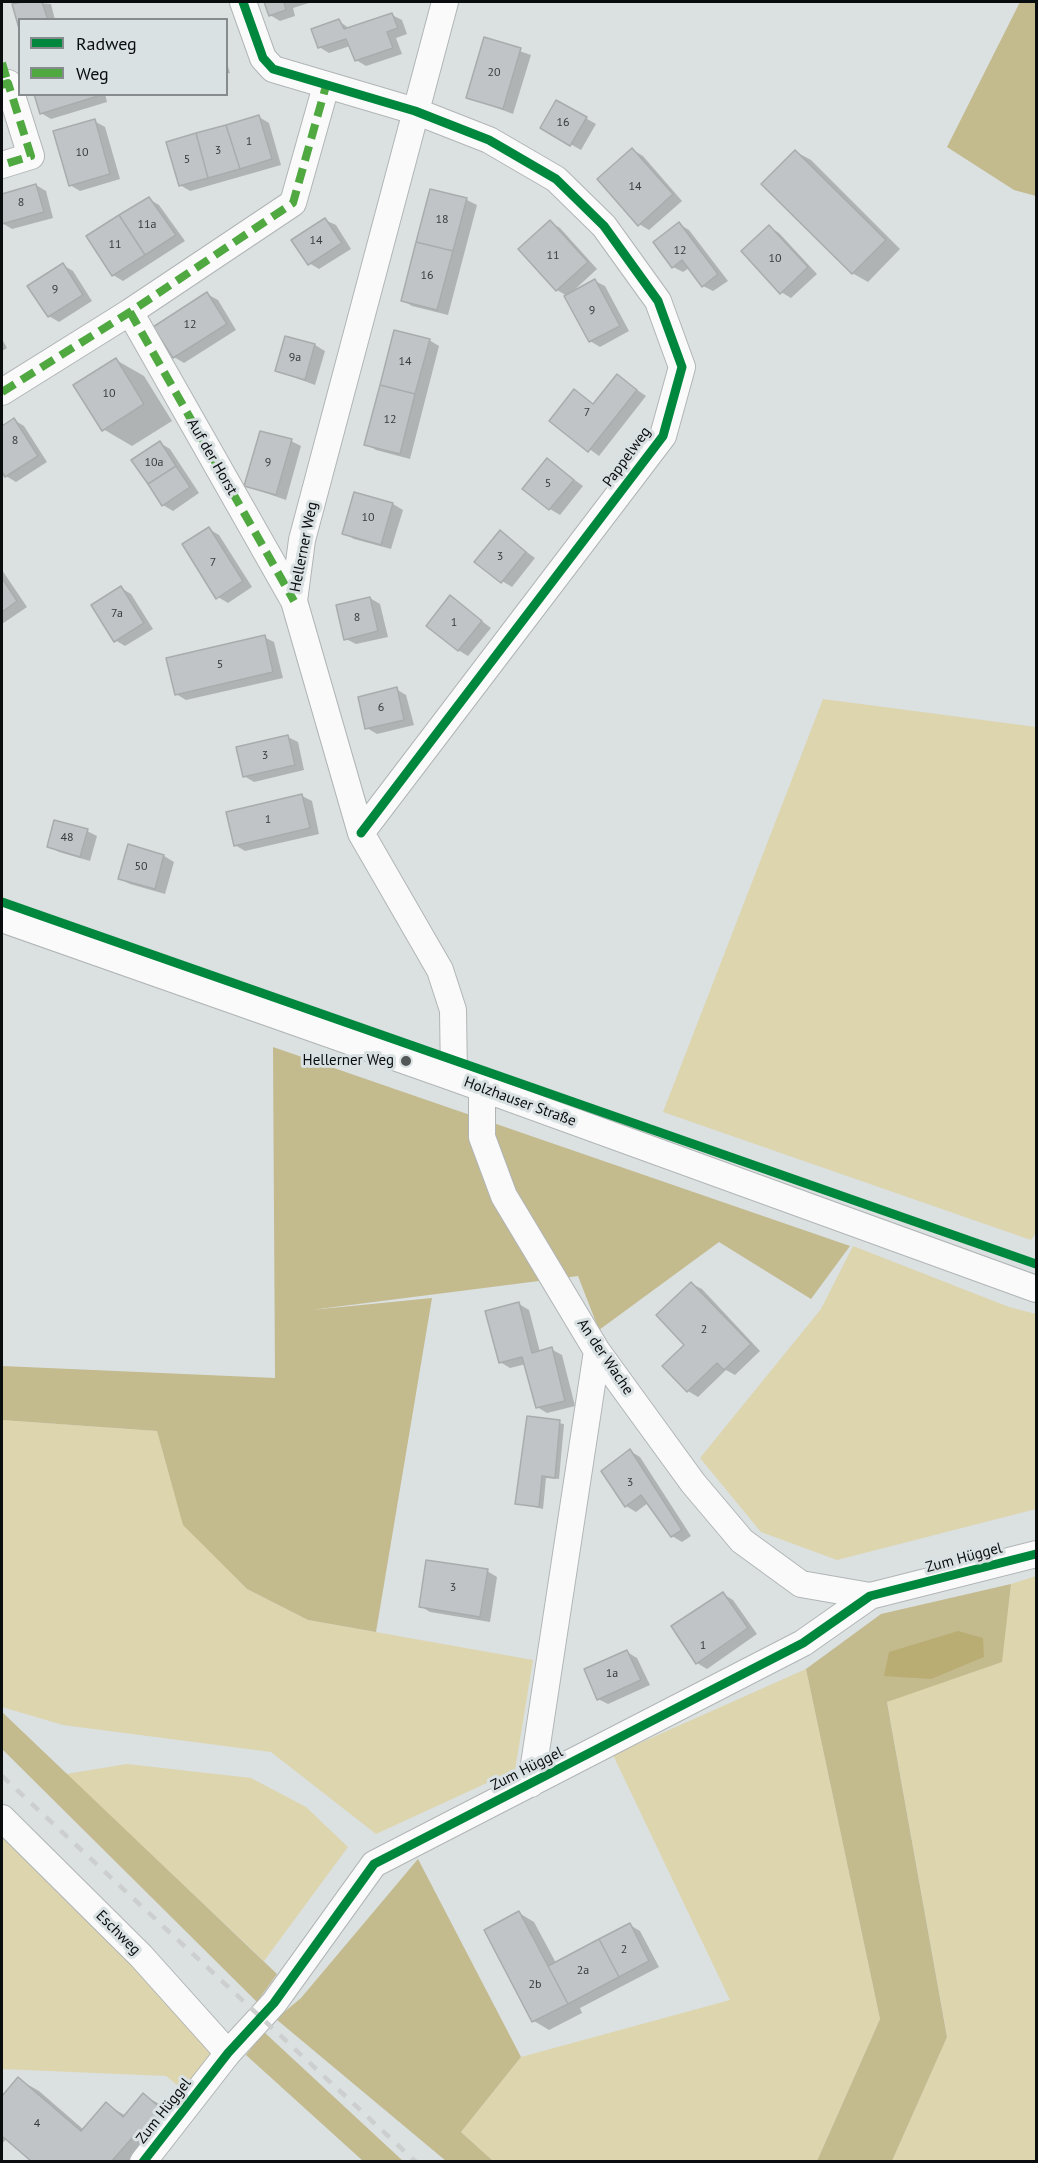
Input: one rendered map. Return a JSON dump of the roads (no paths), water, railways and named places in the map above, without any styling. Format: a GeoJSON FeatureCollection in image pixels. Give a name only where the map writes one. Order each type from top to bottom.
{"type":"FeatureCollection","features":[{"type":"Feature","properties":{"kind":"street","name":"Pappelweg"},"geometry":{"type":"LineString","coordinates":[[243,2],[263,58],[273,69],[416,111],[489,140],[556,179],[604,226],[658,301],[682,367],[663,436],[361,832]]}},
{"type":"Feature","properties":{"kind":"street","name":"Hellerner Weg"},"geometry":{"type":"LineString","coordinates":[[445,2],[302,540],[294,601],[361,832],[440,970],[453,1010],[454,1078]]}},
{"type":"Feature","properties":{"kind":"street"},"geometry":{"type":"LineString","coordinates":[[2,165],[31,156],[4,77]]}},
{"type":"Feature","properties":{"kind":"street"},"geometry":{"type":"LineString","coordinates":[[2,392],[130,312],[293,203],[326,86]]}},
{"type":"Feature","properties":{"kind":"street","name":"Auf der Horst"},"geometry":{"type":"LineString","coordinates":[[130,312],[294,601]]}},
{"type":"Feature","properties":{"kind":"street","name":"Holzhauser Straße"},"geometry":{"type":"LineString","coordinates":[[2,919],[482,1088],[1036,1289]]}},
{"type":"Feature","properties":{"kind":"street","name":"An der Wache"},"geometry":{"type":"LineString","coordinates":[[482,1088],[482,1137],[504,1196],[597,1350],[693,1483],[742,1542],[801,1584]]}},
{"type":"Feature","properties":{"kind":"street","name":"Zum Hüggel"},"geometry":{"type":"LineString","coordinates":[[531,1784],[597,1350]]}},
{"type":"Feature","properties":{"kind":"street","name":"Zum Hüggel"},"geometry":{"type":"LineString","coordinates":[[143,2162],[228,2053],[274,2002],[374,1864],[803,1643],[870,1596],[1036,1554]]}},
{"type":"Feature","properties":{"kind":"street","name":"Zum Hüggel"},"geometry":{"type":"LineString","coordinates":[[801,1584],[870,1596]]}},
{"type":"Feature","properties":{"kind":"street","name":"Eschweg"},"geometry":{"type":"LineString","coordinates":[[2,1818],[141,1956],[228,2053]]}},
{"type":"Feature","properties":{"kind":"railway"},"geometry":{"type":"LineString","coordinates":[[2,1776],[416,2162]]}},
{"type":"Feature","properties":{"kind":"place","name":"Hellerner Weg"},"geometry":{"type":"Point","coordinates":[406,1061]}}]}
